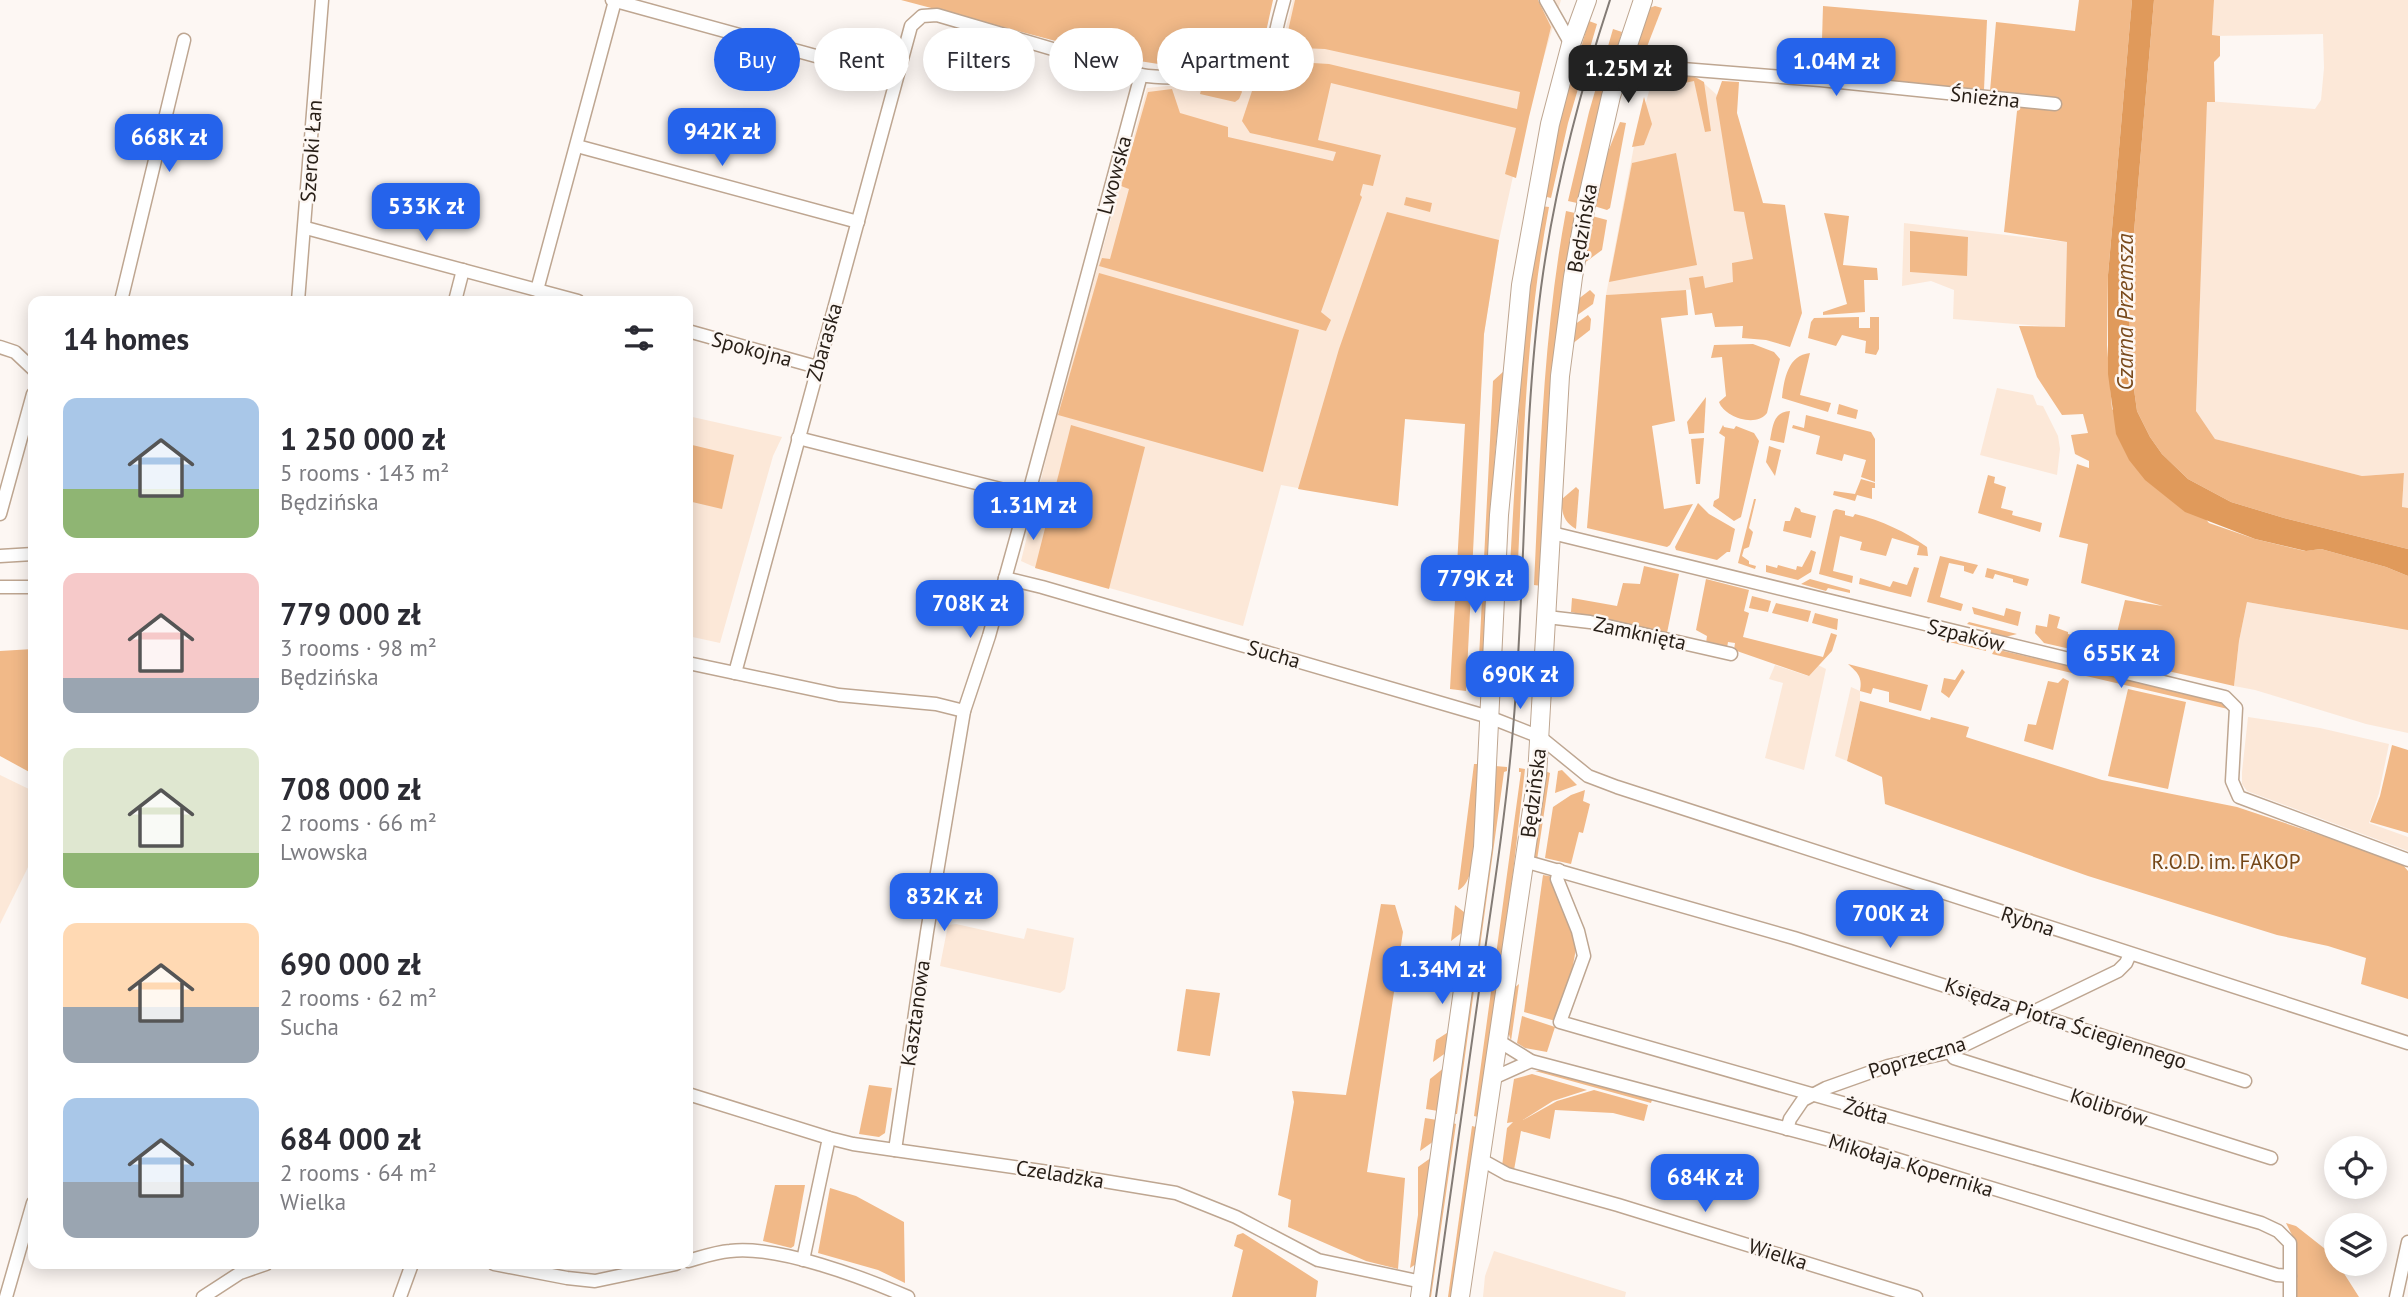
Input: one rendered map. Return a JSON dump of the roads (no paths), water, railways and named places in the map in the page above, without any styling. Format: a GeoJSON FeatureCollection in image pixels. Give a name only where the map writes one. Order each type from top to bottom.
{"type":"FeatureCollection","features":[{"type":"Feature","properties":{"kind":"street","name":"Szeroki Łan"},"geometry":{"type":"LineString","coordinates":[[299,296],[322,0]]}},
{"type":"Feature","properties":{"kind":"street"},"geometry":{"type":"LineString","coordinates":[[537,290],[577,146],[613,0],[814,55]]}},
{"type":"Feature","properties":{"kind":"street"},"geometry":{"type":"LineString","coordinates":[[1143,75],[1161,78],[1220,74],[1248,68],[1264,60],[1273,48],[1284,0]]}},
{"type":"Feature","properties":{"kind":"street"},"geometry":{"type":"LineString","coordinates":[[1546,0],[1571,44]]}},
{"type":"Feature","properties":{"kind":"street","name":"Będzińska"},"geometry":{"type":"LineString","coordinates":[[1421,1290],[1477,900],[1485,824],[1502,474],[1521,285],[1550,124],[1571,44],[1587,0]]}},
{"type":"Feature","properties":{"kind":"street","name":"Będzińska"},"geometry":{"type":"LineString","coordinates":[[1460,1297],[1540,737],[1560,376],[1573,277],[1584,209],[1600,142],[1622,59],[1643,0]]}},
{"type":"Feature","properties":{"kind":"street","name":"Zbaraska"},"geometry":{"type":"LineString","coordinates":[[909,33],[911,26],[922,16],[937,15],[1049,48]]}},
{"type":"Feature","properties":{"kind":"street"},"geometry":{"type":"LineString","coordinates":[[122,296],[184,40]]}},
{"type":"Feature","properties":{"kind":"street","name":"Śnieżna"},"geometry":{"type":"LineString","coordinates":[[1622,59],[1670,68],[2055,104]]}},
{"type":"Feature","properties":{"kind":"street","name":"Zbaraska"},"geometry":{"type":"LineString","coordinates":[[735,673],[893,91]]}},
{"type":"Feature","properties":{"kind":"street","name":"Lwowska"},"geometry":{"type":"LineString","coordinates":[[964,710],[1028,496],[1137,91]]}},
{"type":"Feature","properties":{"kind":"street"},"geometry":{"type":"LineString","coordinates":[[577,146],[858,222]]}},
{"type":"Feature","properties":{"kind":"street"},"geometry":{"type":"LineString","coordinates":[[306,228],[559,296]]}},
{"type":"Feature","properties":{"kind":"street"},"geometry":{"type":"LineString","coordinates":[[456,296],[463,270]]}},
{"type":"Feature","properties":{"kind":"street","name":"Spokojna"},"geometry":{"type":"LineString","coordinates":[[693,332],[817,367]]}},
{"type":"Feature","properties":{"kind":"street"},"geometry":{"type":"LineString","coordinates":[[0,347],[15,352],[28,364]]}},
{"type":"Feature","properties":{"kind":"street"},"geometry":{"type":"LineString","coordinates":[[0,514],[28,412]]}},
{"type":"Feature","properties":{"kind":"street"},"geometry":{"type":"LineString","coordinates":[[798,438],[1028,496]]}},
{"type":"Feature","properties":{"kind":"street","name":"Szpaków"},"geometry":{"type":"LineString","coordinates":[[1552,533],[2225,697],[2236,708],[2232,780],[2239,797],[2408,860]]}},
{"type":"Feature","properties":{"kind":"street"},"geometry":{"type":"LineString","coordinates":[[0,556],[28,554]]}},
{"type":"Feature","properties":{"kind":"street","name":"Sucha"},"geometry":{"type":"LineString","coordinates":[[1005,578],[1489,717],[1540,737]]}},
{"type":"Feature","properties":{"kind":"street"},"geometry":{"type":"LineString","coordinates":[[0,587],[28,587]]}},
{"type":"Feature","properties":{"kind":"street","name":"Zamknięta"},"geometry":{"type":"LineString","coordinates":[[1547,617],[1590,622],[1731,654]]}},
{"type":"Feature","properties":{"kind":"street"},"geometry":{"type":"LineString","coordinates":[[693,664],[839,695],[936,704],[964,710]]}},
{"type":"Feature","properties":{"kind":"street","name":"Kasztanowa"},"geometry":{"type":"LineString","coordinates":[[895,1150],[964,710]]}},
{"type":"Feature","properties":{"kind":"street","name":"Rybna"},"geometry":{"type":"LineString","coordinates":[[1540,737],[1569,762],[1598,780],[2408,1043]]}},
{"type":"Feature","properties":{"kind":"street","name":"Księdza Piotra Ściegiennego"},"geometry":{"type":"LineString","coordinates":[[1524,861],[1768,930],[2245,1081]]}},
{"type":"Feature","properties":{"kind":"street","name":"Żółta"},"geometry":{"type":"LineString","coordinates":[[1559,870],[1557,879],[1578,932],[1584,956],[1560,1022],[2261,1223],[2278,1231],[2290,1243],[2290,1276]]}},
{"type":"Feature","properties":{"kind":"street","name":"Poprzeczna"},"geometry":{"type":"LineString","coordinates":[[1787,1129],[1790,1119],[1803,1100],[1855,1077],[1950,1052],[2118,971],[2130,954]]}},
{"type":"Feature","properties":{"kind":"street","name":"Mikołaja Kopernika"},"geometry":{"type":"LineString","coordinates":[[1497,1040],[1531,1061],[1920,1166],[2277,1275],[2290,1276]]}},
{"type":"Feature","properties":{"kind":"street","name":"Kolibrów"},"geometry":{"type":"LineString","coordinates":[[1950,1052],[1954,1058],[2271,1158]]}},
{"type":"Feature","properties":{"kind":"street"},"geometry":{"type":"LineString","coordinates":[[1491,1079],[1531,1061]]}},
{"type":"Feature","properties":{"kind":"street","name":"Czeladzka"},"geometry":{"type":"LineString","coordinates":[[693,1096],[829,1138],[1176,1193],[1236,1217],[1318,1260],[1421,1290]]}},
{"type":"Feature","properties":{"kind":"street"},"geometry":{"type":"LineString","coordinates":[[803,1260],[829,1138]]}},
{"type":"Feature","properties":{"kind":"street","name":"Wielka"},"geometry":{"type":"LineString","coordinates":[[1480,1159],[1507,1174],[1618,1205],[1916,1297]]}},
{"type":"Feature","properties":{"kind":"street"},"geometry":{"type":"LineString","coordinates":[[6,1297],[28,1220]]}},
{"type":"Feature","properties":{"kind":"street"},"geometry":{"type":"LineString","coordinates":[[2396,1297],[2408,1242]]}},
{"type":"Feature","properties":{"kind":"street"},"geometry":{"type":"LineString","coordinates":[[693,1260],[732,1250],[757,1251],[803,1260],[908,1297]]}},
{"type":"Feature","properties":{"kind":"street"},"geometry":{"type":"LineString","coordinates":[[203,1297],[240,1273],[252,1269]]}},
{"type":"Feature","properties":{"kind":"street"},"geometry":{"type":"LineString","coordinates":[[400,1297],[410,1269]]}},
{"type":"Feature","properties":{"kind":"street"},"geometry":{"type":"LineString","coordinates":[[520,1269],[595,1281],[652,1269]]}},
{"type":"Feature","properties":{"kind":"street"},"geometry":{"type":"LineString","coordinates":[[2290,1276],[2290,1297]]}},
{"type":"Feature","properties":{"kind":"water","name":"Czarna Przemsza"},"geometry":{"type":"Polygon","coordinates":[[[2132,0],[2154,0],[2129,290],[2130,360],[2137,411],[2162,454],[2188,479],[2231,502],[2408,549],[2408,576],[2321,549],[2306,551],[2255,539],[2185,512],[2145,480],[2129,460],[2116,434],[2108,374],[2108,275],[2132,0]]]}},
{"type":"Feature","properties":{"kind":"tram line"},"geometry":{"type":"LineString","coordinates":[[1436,1297],[1510,760],[1517,674],[1530,398],[1541,288],[1569,142],[1610,0]]}},
{"type":"Feature","properties":{"kind":"park label","name":"R.O.D. im. FAKOP"},"geometry":{"type":"Point","coordinates":[2226,861]}}]}
